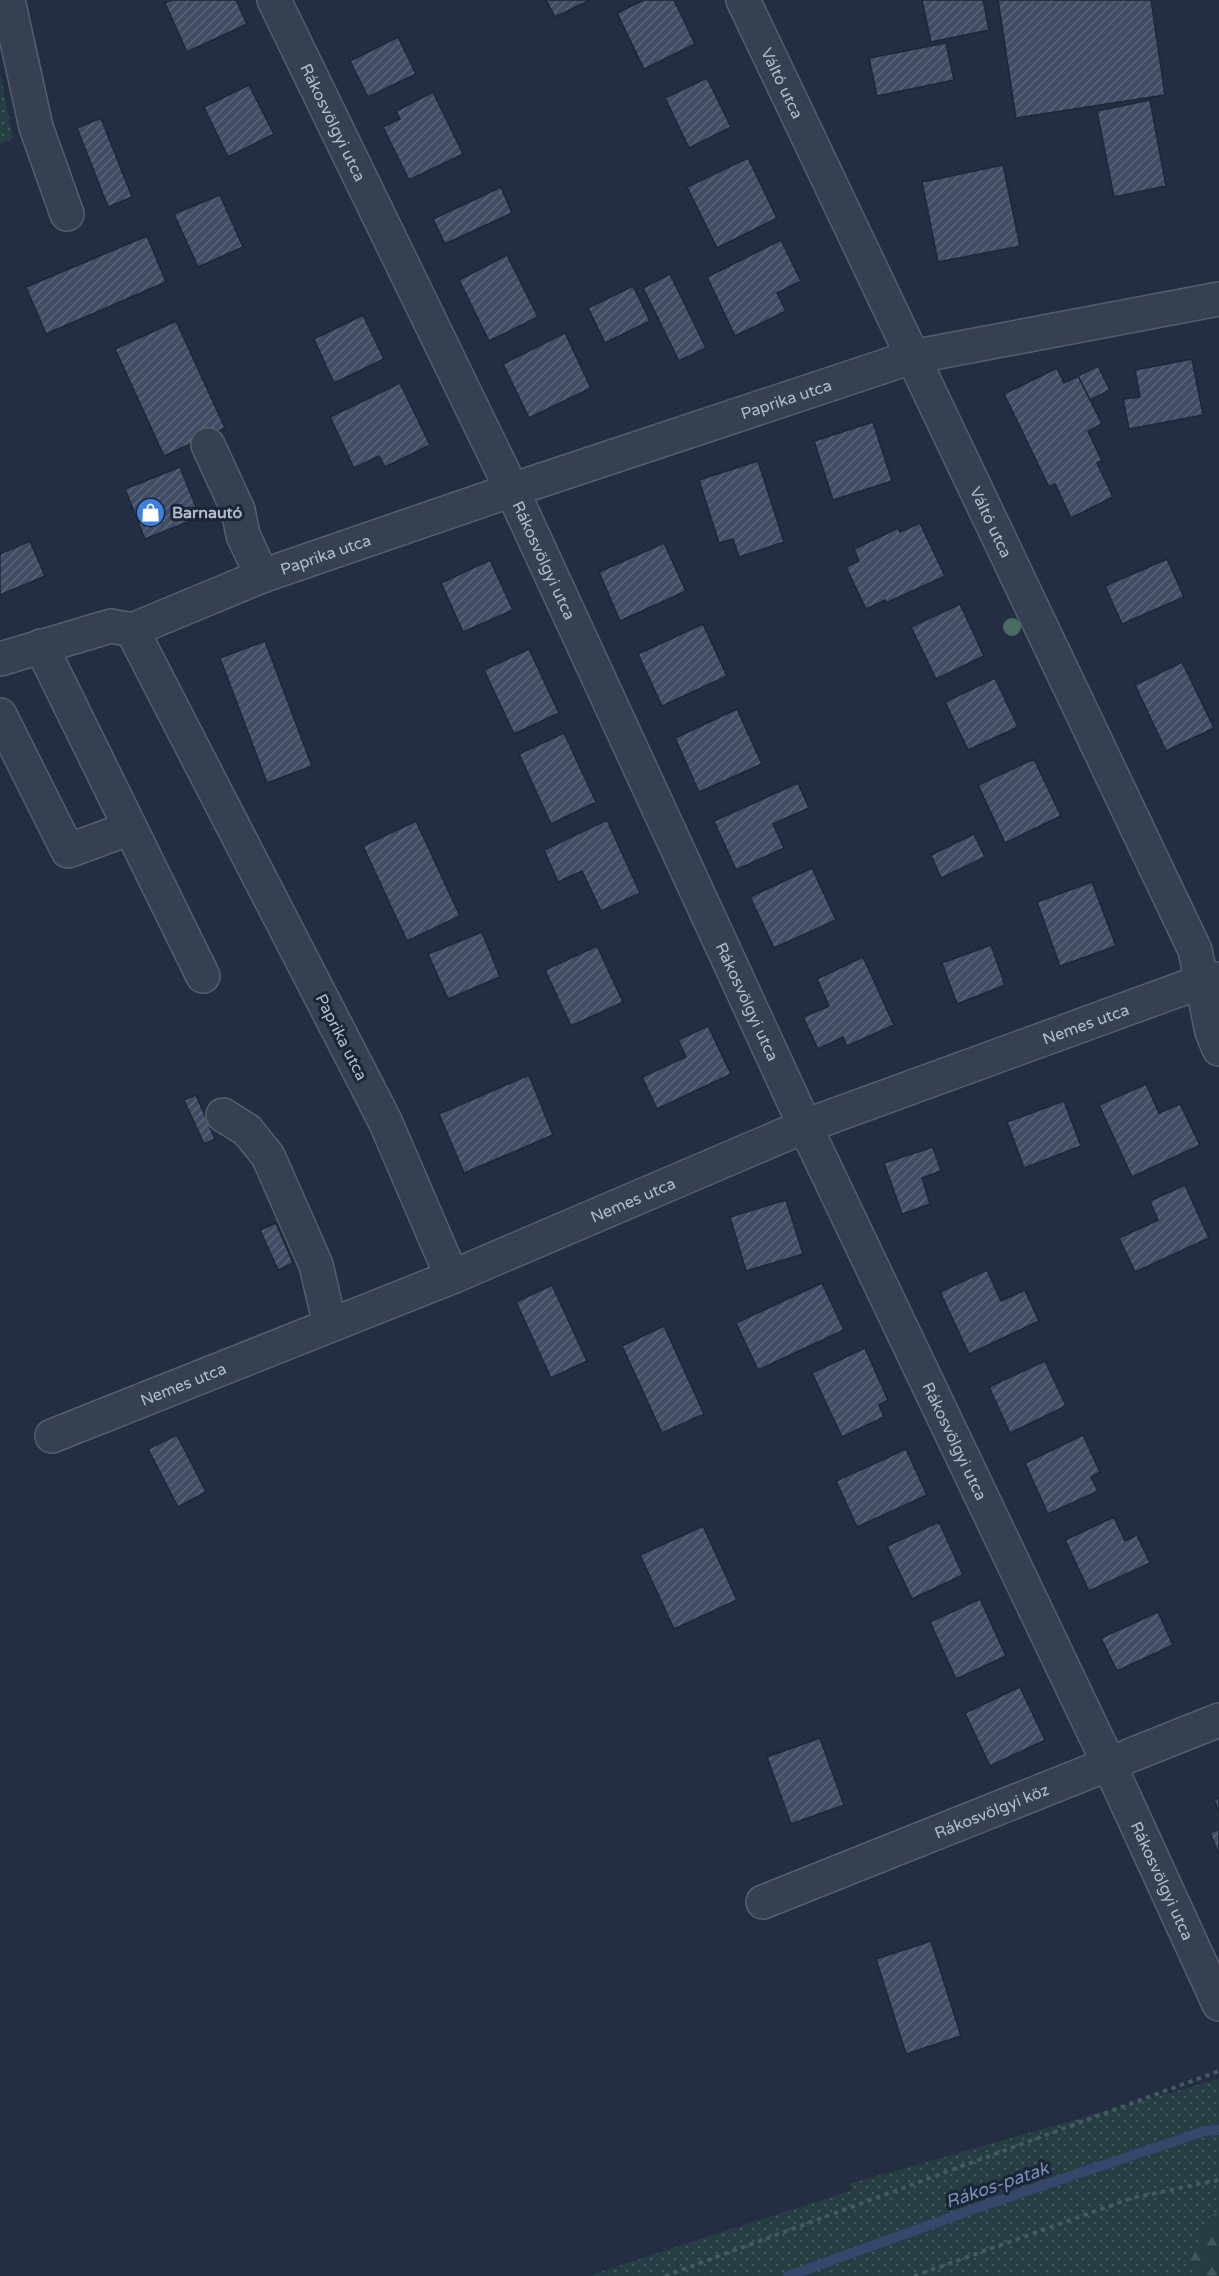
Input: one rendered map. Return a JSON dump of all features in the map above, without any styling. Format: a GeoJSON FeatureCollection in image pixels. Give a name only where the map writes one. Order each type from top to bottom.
{"type":"FeatureCollection","features":[{"type":"Feature","properties":{"kind":"street"},"geometry":{"type":"LineString","coordinates":[[8,0],[36,127],[67,214]]}},
{"type":"Feature","properties":{"kind":"street","name":"Rákosvölgyi utca"},"geometry":{"type":"LineString","coordinates":[[274,0],[512,490],[805,1126],[1109,1764],[1219,2004]]}},
{"type":"Feature","properties":{"kind":"street","name":"Váltó utca"},"geometry":{"type":"LineString","coordinates":[[743,0],[1211,980],[1212,1032],[1219,1049]]}},
{"type":"Feature","properties":{"kind":"street","name":"Paprika utca"},"geometry":{"type":"LineString","coordinates":[[452,1277],[385,1121],[132,630],[262,576],[912,357],[1219,299]]}},
{"type":"Feature","properties":{"kind":"street"},"geometry":{"type":"LineString","coordinates":[[208,445],[238,510],[243,535],[262,576]]}},
{"type":"Feature","properties":{"kind":"street"},"geometry":{"type":"LineString","coordinates":[[0,659],[111,626],[132,630]]}},
{"type":"Feature","properties":{"kind":"street"},"geometry":{"type":"LineString","coordinates":[[42,646],[203,976]]}},
{"type":"Feature","properties":{"kind":"street"},"geometry":{"type":"LineString","coordinates":[[0,715],[68,851],[130,828]]}},
{"type":"Feature","properties":{"kind":"street","name":"Nemes utca"},"geometry":{"type":"LineString","coordinates":[[52,1436],[452,1277],[805,1126],[1211,980]]}},
{"type":"Feature","properties":{"kind":"street"},"geometry":{"type":"LineString","coordinates":[[223,1115],[247,1130],[268,1156],[316,1265],[330,1325]]}},
{"type":"Feature","properties":{"kind":"street","name":"Rákosvölgyi köz"},"geometry":{"type":"LineString","coordinates":[[764,1902],[1219,1720]]}},
{"type":"Feature","properties":{"kind":"path"},"geometry":{"type":"LineString","coordinates":[[665,2276],[1219,2071]]}},
{"type":"Feature","properties":{"kind":"path"},"geometry":{"type":"LineString","coordinates":[[915,2276],[1132,2198],[1219,2180]]}},
{"type":"Feature","properties":{"kind":"green space"},"geometry":{"type":"Polygon","coordinates":[[[0,73],[13,139],[0,144],[0,73]]]}},
{"type":"Feature","properties":{"kind":"green space"},"geometry":{"type":"Polygon","coordinates":[[[1219,2079],[1219,2276],[587,2276],[852,2190],[849,2184],[1219,2079]]]}},
{"type":"Feature","properties":{"kind":"green space"},"geometry":{"type":"Polygon","coordinates":[[[1219,2211],[1219,2276],[1202,2276],[1188,2264],[1210,2217],[1219,2211]]]}},
{"type":"Feature","properties":{"kind":"building"},"geometry":{"type":"Polygon","coordinates":[[[172,0],[236,0],[247,24],[187,52],[165,3],[172,0]]]}},
{"type":"Feature","properties":{"kind":"building"},"geometry":{"type":"Polygon","coordinates":[[[546,0],[590,0],[555,17],[546,0]]]}},
{"type":"Feature","properties":{"kind":"building"},"geometry":{"type":"Polygon","coordinates":[[[644,0],[674,0],[695,44],[644,69],[617,13],[644,0]]]}},
{"type":"Feature","properties":{"kind":"building"},"geometry":{"type":"Polygon","coordinates":[[[922,0],[983,0],[989,30],[931,42],[922,0]]]}},
{"type":"Feature","properties":{"kind":"building"},"geometry":{"type":"Polygon","coordinates":[[[998,0],[1151,0],[1165,95],[1016,118],[998,0]]]}},
{"type":"Feature","properties":{"kind":"building"},"geometry":{"type":"Polygon","coordinates":[[[398,37],[416,74],[368,97],[350,61],[398,37]]]}},
{"type":"Feature","properties":{"kind":"building"},"geometry":{"type":"Polygon","coordinates":[[[946,43],[954,80],[877,96],[869,58],[946,43]]]}},
{"type":"Feature","properties":{"kind":"building"},"geometry":{"type":"Polygon","coordinates":[[[707,78],[731,127],[689,148],[665,98],[707,78]]]}},
{"type":"Feature","properties":{"kind":"building"},"geometry":{"type":"Polygon","coordinates":[[[249,85],[274,134],[228,157],[204,107],[249,85]]]}},
{"type":"Feature","properties":{"kind":"building"},"geometry":{"type":"Polygon","coordinates":[[[433,92],[463,154],[409,180],[383,127],[400,119],[396,111],[433,92]]]}},
{"type":"Feature","properties":{"kind":"building"},"geometry":{"type":"Polygon","coordinates":[[[1150,100],[1166,186],[1114,197],[1097,111],[1150,100]]]}},
{"type":"Feature","properties":{"kind":"building"},"geometry":{"type":"Polygon","coordinates":[[[101,118],[132,197],[108,207],[77,128],[101,118]]]}},
{"type":"Feature","properties":{"kind":"building"},"geometry":{"type":"Polygon","coordinates":[[[748,158],[777,218],[717,248],[687,187],[748,158]]]}},
{"type":"Feature","properties":{"kind":"building"},"geometry":{"type":"Polygon","coordinates":[[[1003,165],[1020,246],[938,262],[922,182],[1003,165]]]}},
{"type":"Feature","properties":{"kind":"building"},"geometry":{"type":"Polygon","coordinates":[[[501,187],[512,213],[445,244],[433,219],[501,187]]]}},
{"type":"Feature","properties":{"kind":"building"},"geometry":{"type":"Polygon","coordinates":[[[220,195],[243,247],[198,267],[174,214],[220,195]]]}},
{"type":"Feature","properties":{"kind":"building"},"geometry":{"type":"Polygon","coordinates":[[[147,236],[166,282],[46,334],[26,287],[147,236]]]}},
{"type":"Feature","properties":{"kind":"building"},"geometry":{"type":"Polygon","coordinates":[[[781,240],[801,281],[777,293],[786,311],[735,336],[707,277],[781,240]]]}},
{"type":"Feature","properties":{"kind":"building"},"geometry":{"type":"Polygon","coordinates":[[[507,255],[538,317],[489,341],[459,280],[507,255]]]}},
{"type":"Feature","properties":{"kind":"building"},"geometry":{"type":"Polygon","coordinates":[[[670,274],[706,348],[679,361],[643,288],[670,274]]]}},
{"type":"Feature","properties":{"kind":"building"},"geometry":{"type":"Polygon","coordinates":[[[633,286],[650,321],[605,343],[588,308],[633,286]]]}},
{"type":"Feature","properties":{"kind":"building"},"geometry":{"type":"Polygon","coordinates":[[[363,315],[384,359],[334,383],[314,339],[363,315]]]}},
{"type":"Feature","properties":{"kind":"building"},"geometry":{"type":"Polygon","coordinates":[[[176,321],[225,428],[164,456],[115,349],[176,321]]]}},
{"type":"Feature","properties":{"kind":"building"},"geometry":{"type":"Polygon","coordinates":[[[565,333],[591,388],[529,418],[503,364],[565,333]]]}},
{"type":"Feature","properties":{"kind":"building"},"geometry":{"type":"Polygon","coordinates":[[[1192,359],[1203,415],[1129,429],[1123,399],[1140,397],[1135,370],[1192,359]]]}},
{"type":"Feature","properties":{"kind":"building"},"geometry":{"type":"Polygon","coordinates":[[[1098,366],[1110,390],[1090,400],[1078,376],[1098,366]]]}},
{"type":"Feature","properties":{"kind":"building"},"geometry":{"type":"Polygon","coordinates":[[[1057,368],[1064,383],[1078,376],[1102,424],[1088,431],[1102,461],[1097,463],[1113,497],[1071,518],[1055,484],[1049,487],[1004,394],[1057,368]]]}},
{"type":"Feature","properties":{"kind":"building"},"geometry":{"type":"Polygon","coordinates":[[[400,383],[430,445],[385,467],[379,456],[354,468],[330,417],[400,383]]]}},
{"type":"Feature","properties":{"kind":"building"},"geometry":{"type":"Polygon","coordinates":[[[873,422],[892,481],[833,500],[814,441],[873,422]]]}},
{"type":"Feature","properties":{"kind":"building"},"geometry":{"type":"Polygon","coordinates":[[[758,461],[784,542],[739,557],[733,539],[719,543],[699,480],[758,461]]]}},
{"type":"Feature","properties":{"kind":"building"},"geometry":{"type":"Polygon","coordinates":[[[180,467],[200,517],[145,539],[125,489],[180,467]]]}},
{"type":"Feature","properties":{"kind":"building"},"geometry":{"type":"Polygon","coordinates":[[[920,523],[945,576],[886,603],[885,600],[866,609],[846,567],[859,561],[854,549],[898,528],[900,532],[920,523]]]}},
{"type":"Feature","properties":{"kind":"building"},"geometry":{"type":"Polygon","coordinates":[[[30,541],[45,576],[0,595],[0,554],[30,541]]]}},
{"type":"Feature","properties":{"kind":"building"},"geometry":{"type":"Polygon","coordinates":[[[664,543],[686,591],[620,621],[599,572],[664,543]]]}},
{"type":"Feature","properties":{"kind":"building"},"geometry":{"type":"Polygon","coordinates":[[[1167,559],[1184,597],[1122,624],[1105,586],[1167,559]]]}},
{"type":"Feature","properties":{"kind":"building"},"geometry":{"type":"Polygon","coordinates":[[[490,560],[513,610],[463,632],[441,583],[490,560]]]}},
{"type":"Feature","properties":{"kind":"building"},"geometry":{"type":"Polygon","coordinates":[[[960,604],[984,656],[936,679],[911,627],[960,604]]]}},
{"type":"Feature","properties":{"kind":"building"},"geometry":{"type":"Polygon","coordinates":[[[703,624],[727,676],[662,706],[638,654],[703,624]]]}},
{"type":"Feature","properties":{"kind":"building"},"geometry":{"type":"Polygon","coordinates":[[[265,641],[312,766],[267,783],[220,658],[265,641]]]}},
{"type":"Feature","properties":{"kind":"building"},"geometry":{"type":"Polygon","coordinates":[[[529,649],[559,713],[514,734],[484,670],[529,649]]]}},
{"type":"Feature","properties":{"kind":"building"},"geometry":{"type":"Polygon","coordinates":[[[1182,662],[1214,728],[1166,751],[1135,685],[1182,662]]]}},
{"type":"Feature","properties":{"kind":"building"},"geometry":{"type":"Polygon","coordinates":[[[995,678],[1018,727],[968,750],[945,702],[995,678]]]}},
{"type":"Feature","properties":{"kind":"building"},"geometry":{"type":"Polygon","coordinates":[[[737,709],[762,764],[699,792],[675,738],[737,709]]]}},
{"type":"Feature","properties":{"kind":"building"},"geometry":{"type":"Polygon","coordinates":[[[564,733],[596,802],[551,824],[519,754],[564,733]]]}},
{"type":"Feature","properties":{"kind":"building"},"geometry":{"type":"Polygon","coordinates":[[[1034,759],[1061,816],[1005,843],[978,785],[1034,759]]]}},
{"type":"Feature","properties":{"kind":"building"},"geometry":{"type":"Polygon","coordinates":[[[798,783],[809,808],[773,824],[784,848],[736,870],[714,821],[798,783]]]}},
{"type":"Feature","properties":{"kind":"building"},"geometry":{"type":"Polygon","coordinates":[[[607,820],[640,893],[601,911],[582,871],[558,882],[544,850],[607,820]]]}},
{"type":"Feature","properties":{"kind":"building"},"geometry":{"type":"Polygon","coordinates":[[[416,821],[460,916],[407,941],[363,846],[416,821]]]}},
{"type":"Feature","properties":{"kind":"building"},"geometry":{"type":"Polygon","coordinates":[[[974,834],[985,857],[941,878],[931,855],[974,834]]]}},
{"type":"Feature","properties":{"kind":"building"},"geometry":{"type":"Polygon","coordinates":[[[812,868],[836,920],[774,948],[750,897],[812,868]]]}},
{"type":"Feature","properties":{"kind":"building"},"geometry":{"type":"Polygon","coordinates":[[[1092,882],[1116,946],[1060,966],[1037,902],[1092,882]]]}},
{"type":"Feature","properties":{"kind":"building"},"geometry":{"type":"Polygon","coordinates":[[[482,932],[500,977],[448,999],[428,954],[482,932]]]}},
{"type":"Feature","properties":{"kind":"building"},"geometry":{"type":"Polygon","coordinates":[[[991,945],[1005,985],[957,1004],[942,963],[991,945]]]}},
{"type":"Feature","properties":{"kind":"building"},"geometry":{"type":"Polygon","coordinates":[[[597,946],[623,1002],[571,1026],[545,970],[597,946]]]}},
{"type":"Feature","properties":{"kind":"building"},"geometry":{"type":"Polygon","coordinates":[[[863,957],[894,1025],[847,1046],[843,1037],[818,1049],[803,1017],[829,1006],[817,979],[863,957]]]}},
{"type":"Feature","properties":{"kind":"building"},"geometry":{"type":"Polygon","coordinates":[[[708,1026],[731,1074],[657,1109],[642,1077],[686,1057],[678,1040],[708,1026]]]}},
{"type":"Feature","properties":{"kind":"building"},"geometry":{"type":"Polygon","coordinates":[[[529,1075],[553,1135],[464,1173],[439,1114],[529,1075]]]}},
{"type":"Feature","properties":{"kind":"building"},"geometry":{"type":"Polygon","coordinates":[[[1146,1084],[1159,1113],[1180,1104],[1200,1145],[1132,1177],[1099,1105],[1146,1084]]]}},
{"type":"Feature","properties":{"kind":"building"},"geometry":{"type":"Polygon","coordinates":[[[196,1095],[215,1139],[204,1144],[184,1100],[196,1095]]]}},
{"type":"Feature","properties":{"kind":"building"},"geometry":{"type":"Polygon","coordinates":[[[1064,1101],[1081,1146],[1024,1168],[1007,1122],[1064,1101]]]}},
{"type":"Feature","properties":{"kind":"building"},"geometry":{"type":"Polygon","coordinates":[[[933,1147],[941,1171],[922,1178],[930,1204],[902,1214],[884,1163],[933,1147]]]}},
{"type":"Feature","properties":{"kind":"building"},"geometry":{"type":"Polygon","coordinates":[[[1185,1185],[1209,1238],[1135,1272],[1119,1238],[1158,1220],[1150,1201],[1185,1185]]]}},
{"type":"Feature","properties":{"kind":"building"},"geometry":{"type":"Polygon","coordinates":[[[786,1200],[803,1254],[746,1271],[730,1217],[786,1200]]]}},
{"type":"Feature","properties":{"kind":"building"},"geometry":{"type":"Polygon","coordinates":[[[276,1223],[293,1263],[278,1270],[260,1230],[276,1223]]]}},
{"type":"Feature","properties":{"kind":"building"},"geometry":{"type":"Polygon","coordinates":[[[987,1270],[1001,1301],[1025,1290],[1039,1321],[969,1354],[940,1292],[987,1270]]]}},
{"type":"Feature","properties":{"kind":"building"},"geometry":{"type":"Polygon","coordinates":[[[822,1283],[844,1330],[758,1370],[736,1323],[822,1283]]]}},
{"type":"Feature","properties":{"kind":"building"},"geometry":{"type":"Polygon","coordinates":[[[552,1285],[587,1361],[551,1378],[516,1302],[552,1285]]]}},
{"type":"Feature","properties":{"kind":"building"},"geometry":{"type":"Polygon","coordinates":[[[664,1326],[704,1414],[662,1433],[622,1346],[664,1326]]]}},
{"type":"Feature","properties":{"kind":"building"},"geometry":{"type":"Polygon","coordinates":[[[865,1348],[888,1400],[879,1405],[884,1417],[842,1437],[812,1373],[865,1348]]]}},
{"type":"Feature","properties":{"kind":"building"},"geometry":{"type":"Polygon","coordinates":[[[1045,1361],[1066,1406],[1010,1433],[989,1387],[1045,1361]]]}},
{"type":"Feature","properties":{"kind":"building"},"geometry":{"type":"Polygon","coordinates":[[[177,1435],[206,1492],[178,1507],[148,1449],[177,1435]]]}},
{"type":"Feature","properties":{"kind":"building"},"geometry":{"type":"Polygon","coordinates":[[[1083,1435],[1100,1472],[1091,1477],[1098,1491],[1048,1514],[1025,1463],[1083,1435]]]}},
{"type":"Feature","properties":{"kind":"building"},"geometry":{"type":"Polygon","coordinates":[[[906,1449],[927,1495],[857,1527],[836,1481],[906,1449]]]}},
{"type":"Feature","properties":{"kind":"building"},"geometry":{"type":"Polygon","coordinates":[[[1114,1517],[1125,1541],[1137,1535],[1150,1563],[1089,1591],[1065,1540],[1114,1517]]]}},
{"type":"Feature","properties":{"kind":"building"},"geometry":{"type":"Polygon","coordinates":[[[939,1522],[963,1575],[912,1599],[887,1546],[939,1522]]]}},
{"type":"Feature","properties":{"kind":"building"},"geometry":{"type":"Polygon","coordinates":[[[703,1526],[737,1600],[674,1629],[640,1555],[703,1526]]]}},
{"type":"Feature","properties":{"kind":"building"},"geometry":{"type":"Polygon","coordinates":[[[980,1599],[1006,1656],[956,1679],[930,1622],[980,1599]]]}},
{"type":"Feature","properties":{"kind":"building"},"geometry":{"type":"Polygon","coordinates":[[[1158,1612],[1173,1645],[1117,1671],[1101,1638],[1158,1612]]]}},
{"type":"Feature","properties":{"kind":"building"},"geometry":{"type":"Polygon","coordinates":[[[1020,1687],[1045,1740],[990,1766],[965,1713],[1020,1687]]]}},
{"type":"Feature","properties":{"kind":"building"},"geometry":{"type":"Polygon","coordinates":[[[820,1738],[844,1805],[791,1824],[767,1757],[820,1738]]]}},
{"type":"Feature","properties":{"kind":"building"},"geometry":{"type":"Polygon","coordinates":[[[1219,1798],[1219,1812],[1214,1800],[1219,1798]]]}},
{"type":"Feature","properties":{"kind":"building"},"geometry":{"type":"Polygon","coordinates":[[[1219,1829],[1219,1855],[1210,1833],[1219,1829]]]}},
{"type":"Feature","properties":{"kind":"building"},"geometry":{"type":"Polygon","coordinates":[[[931,1941],[961,2036],[906,2054],[876,1959],[931,1941]]]}},
{"type":"Feature","properties":{"kind":"waterway","name":"Rákos-patak"},"geometry":{"type":"LineString","coordinates":[[788,2276],[988,2204],[1205,2131],[1219,2130]]}},
{"type":"Feature","properties":{"kind":"place","name":"Barnautó"},"geometry":{"type":"Point","coordinates":[151,512]}}]}
